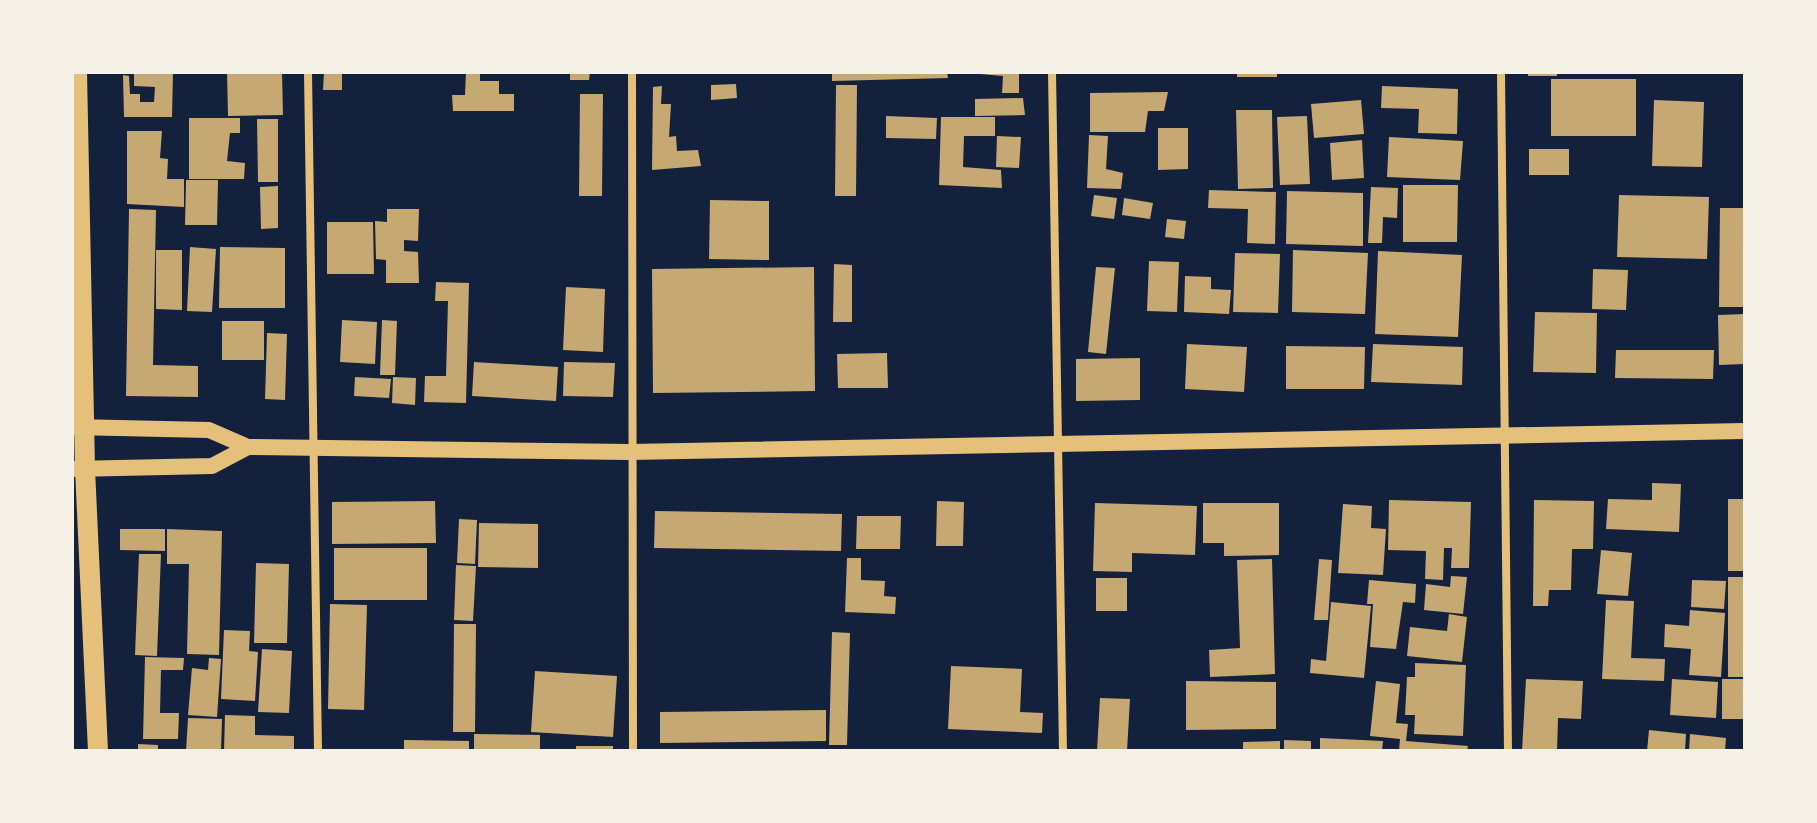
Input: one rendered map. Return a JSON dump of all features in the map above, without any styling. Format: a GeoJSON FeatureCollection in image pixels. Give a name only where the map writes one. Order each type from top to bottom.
{"type":"FeatureCollection","features":[{"type":"Feature","properties":{"kind":"main road"},"geometry":{"type":"LineString","coordinates":[[77,72],[78,469],[98,751]]}},
{"type":"Feature","properties":{"kind":"main road"},"geometry":{"type":"LineString","coordinates":[[79,428],[209,430],[248,447],[630,452],[1745,431]]}},
{"type":"Feature","properties":{"kind":"main road"},"geometry":{"type":"LineString","coordinates":[[78,469],[212,466],[248,447]]}},
{"type":"Feature","properties":{"kind":"street"},"geometry":{"type":"LineString","coordinates":[[308,72],[318,751]]}},
{"type":"Feature","properties":{"kind":"street"},"geometry":{"type":"LineString","coordinates":[[632,72],[630,452],[633,751]]}},
{"type":"Feature","properties":{"kind":"street"},"geometry":{"type":"LineString","coordinates":[[1052,72],[1063,751]]}},
{"type":"Feature","properties":{"kind":"street"},"geometry":{"type":"LineString","coordinates":[[1501,72],[1508,751]]}},
{"type":"Feature","properties":{"kind":"building"},"geometry":{"type":"Polygon","coordinates":[[[134,72],[173,72],[172,117],[124,117],[123,75],[129,76],[130,94],[140,94],[140,102],[154,102],[155,87],[134,86],[134,72]]]}},
{"type":"Feature","properties":{"kind":"building"},"geometry":{"type":"Polygon","coordinates":[[[227,72],[282,72],[283,115],[228,116],[227,72]]]}},
{"type":"Feature","properties":{"kind":"building"},"geometry":{"type":"Polygon","coordinates":[[[324,72],[342,72],[342,90],[323,90],[324,72]]]}},
{"type":"Feature","properties":{"kind":"building"},"geometry":{"type":"Polygon","coordinates":[[[466,72],[480,72],[480,81],[499,81],[499,94],[514,94],[514,111],[453,111],[452,95],[465,95],[466,72]]]}},
{"type":"Feature","properties":{"kind":"building"},"geometry":{"type":"Polygon","coordinates":[[[570,72],[590,72],[589,80],[570,80],[570,72]]]}},
{"type":"Feature","properties":{"kind":"building"},"geometry":{"type":"Polygon","coordinates":[[[832,72],[947,72],[948,78],[832,81],[832,72]]]}},
{"type":"Feature","properties":{"kind":"building"},"geometry":{"type":"Polygon","coordinates":[[[957,72],[1019,72],[1019,93],[1002,93],[1003,76],[957,72]]]}},
{"type":"Feature","properties":{"kind":"building"},"geometry":{"type":"Polygon","coordinates":[[[1237,72],[1277,72],[1277,77],[1237,77],[1237,72]]]}},
{"type":"Feature","properties":{"kind":"building"},"geometry":{"type":"Polygon","coordinates":[[[1528,72],[1557,72],[1557,76],[1528,76],[1528,72]]]}},
{"type":"Feature","properties":{"kind":"building"},"geometry":{"type":"Polygon","coordinates":[[[1551,79],[1636,79],[1636,136],[1551,136],[1551,79]]]}},
{"type":"Feature","properties":{"kind":"building"},"geometry":{"type":"Polygon","coordinates":[[[736,84],[737,98],[711,100],[711,85],[736,84]]]}},
{"type":"Feature","properties":{"kind":"building"},"geometry":{"type":"Polygon","coordinates":[[[836,85],[857,85],[856,196],[835,196],[836,85]]]}},
{"type":"Feature","properties":{"kind":"building"},"geometry":{"type":"Polygon","coordinates":[[[662,86],[661,104],[671,104],[669,137],[676,136],[677,151],[698,150],[701,166],[652,170],[653,87],[662,86]]]}},
{"type":"Feature","properties":{"kind":"building"},"geometry":{"type":"Polygon","coordinates":[[[1382,86],[1458,89],[1457,134],[1418,133],[1419,109],[1381,108],[1382,86]]]}},
{"type":"Feature","properties":{"kind":"building"},"geometry":{"type":"Polygon","coordinates":[[[1168,92],[1164,111],[1148,111],[1145,132],[1090,132],[1090,93],[1168,92]]]}},
{"type":"Feature","properties":{"kind":"building"},"geometry":{"type":"Polygon","coordinates":[[[580,94],[603,94],[602,196],[579,196],[580,94]]]}},
{"type":"Feature","properties":{"kind":"building"},"geometry":{"type":"Polygon","coordinates":[[[1023,98],[1025,115],[975,116],[975,99],[1023,98]]]}},
{"type":"Feature","properties":{"kind":"building"},"geometry":{"type":"Polygon","coordinates":[[[1361,100],[1364,134],[1314,138],[1311,104],[1361,100]]]}},
{"type":"Feature","properties":{"kind":"building"},"geometry":{"type":"Polygon","coordinates":[[[1654,100],[1704,102],[1702,167],[1652,166],[1654,100]]]}},
{"type":"Feature","properties":{"kind":"building"},"geometry":{"type":"Polygon","coordinates":[[[1236,110],[1272,110],[1273,188],[1238,189],[1236,110]]]}},
{"type":"Feature","properties":{"kind":"building"},"geometry":{"type":"Polygon","coordinates":[[[886,116],[937,118],[936,139],[886,138],[886,116]]]}},
{"type":"Feature","properties":{"kind":"building"},"geometry":{"type":"Polygon","coordinates":[[[1307,116],[1310,184],[1280,185],[1277,117],[1307,116]]]}},
{"type":"Feature","properties":{"kind":"building"},"geometry":{"type":"Polygon","coordinates":[[[941,117],[995,117],[995,136],[964,136],[963,167],[1001,170],[1002,188],[939,185],[941,117]]]}},
{"type":"Feature","properties":{"kind":"building"},"geometry":{"type":"Polygon","coordinates":[[[189,118],[240,118],[240,133],[230,133],[227,161],[245,163],[244,179],[189,179],[189,118]]]}},
{"type":"Feature","properties":{"kind":"building"},"geometry":{"type":"Polygon","coordinates":[[[257,119],[278,119],[278,182],[258,182],[257,119]]]}},
{"type":"Feature","properties":{"kind":"building"},"geometry":{"type":"Polygon","coordinates":[[[1158,128],[1188,128],[1188,169],[1158,170],[1158,128]]]}},
{"type":"Feature","properties":{"kind":"building"},"geometry":{"type":"Polygon","coordinates":[[[127,131],[162,131],[160,158],[168,159],[167,179],[184,179],[184,207],[127,204],[127,131]]]}},
{"type":"Feature","properties":{"kind":"building"},"geometry":{"type":"Polygon","coordinates":[[[1089,135],[1108,136],[1106,169],[1123,173],[1121,189],[1087,188],[1089,135]]]}},
{"type":"Feature","properties":{"kind":"building"},"geometry":{"type":"Polygon","coordinates":[[[997,136],[1021,137],[1019,168],[996,167],[997,136]]]}},
{"type":"Feature","properties":{"kind":"building"},"geometry":{"type":"Polygon","coordinates":[[[1389,137],[1463,141],[1460,180],[1387,177],[1389,137]]]}},
{"type":"Feature","properties":{"kind":"building"},"geometry":{"type":"Polygon","coordinates":[[[1362,140],[1364,178],[1332,180],[1330,143],[1362,140]]]}},
{"type":"Feature","properties":{"kind":"building"},"geometry":{"type":"Polygon","coordinates":[[[1529,149],[1569,149],[1569,175],[1529,175],[1529,149]]]}},
{"type":"Feature","properties":{"kind":"building"},"geometry":{"type":"Polygon","coordinates":[[[186,180],[218,180],[217,225],[185,225],[186,180]]]}},
{"type":"Feature","properties":{"kind":"building"},"geometry":{"type":"Polygon","coordinates":[[[1403,185],[1458,185],[1457,242],[1403,242],[1403,185]]]}},
{"type":"Feature","properties":{"kind":"building"},"geometry":{"type":"Polygon","coordinates":[[[278,186],[278,228],[261,229],[260,187],[278,186]]]}},
{"type":"Feature","properties":{"kind":"building"},"geometry":{"type":"Polygon","coordinates":[[[1371,187],[1398,188],[1397,218],[1383,217],[1382,243],[1368,243],[1371,187]]]}},
{"type":"Feature","properties":{"kind":"building"},"geometry":{"type":"Polygon","coordinates":[[[1209,190],[1276,192],[1275,244],[1247,243],[1248,209],[1208,208],[1209,190]]]}},
{"type":"Feature","properties":{"kind":"building"},"geometry":{"type":"Polygon","coordinates":[[[1287,191],[1363,193],[1363,246],[1286,244],[1287,191]]]}},
{"type":"Feature","properties":{"kind":"building"},"geometry":{"type":"Polygon","coordinates":[[[1094,195],[1117,198],[1114,219],[1091,216],[1094,195]]]}},
{"type":"Feature","properties":{"kind":"building"},"geometry":{"type":"Polygon","coordinates":[[[1619,195],[1709,197],[1707,259],[1617,257],[1619,195]]]}},
{"type":"Feature","properties":{"kind":"building"},"geometry":{"type":"Polygon","coordinates":[[[1124,198],[1153,203],[1150,219],[1122,215],[1124,198]]]}},
{"type":"Feature","properties":{"kind":"building"},"geometry":{"type":"Polygon","coordinates":[[[710,200],[769,201],[769,260],[709,259],[710,200]]]}},
{"type":"Feature","properties":{"kind":"building"},"geometry":{"type":"Polygon","coordinates":[[[1720,208],[1745,208],[1745,307],[1719,307],[1720,208]]]}},
{"type":"Feature","properties":{"kind":"building"},"geometry":{"type":"Polygon","coordinates":[[[129,209],[156,210],[153,365],[198,366],[198,397],[126,396],[129,209]]]}},
{"type":"Feature","properties":{"kind":"building"},"geometry":{"type":"Polygon","coordinates":[[[387,209],[419,209],[418,241],[404,240],[404,251],[418,252],[419,283],[386,283],[386,260],[376,259],[375,221],[387,222],[387,209]]]}},
{"type":"Feature","properties":{"kind":"building"},"geometry":{"type":"Polygon","coordinates":[[[1167,219],[1186,221],[1184,239],[1165,237],[1167,219]]]}},
{"type":"Feature","properties":{"kind":"building"},"geometry":{"type":"Polygon","coordinates":[[[327,222],[373,222],[374,274],[327,274],[327,222]]]}},
{"type":"Feature","properties":{"kind":"building"},"geometry":{"type":"Polygon","coordinates":[[[190,247],[216,249],[212,312],[187,311],[190,247]]]}},
{"type":"Feature","properties":{"kind":"building"},"geometry":{"type":"Polygon","coordinates":[[[220,247],[285,248],[285,308],[219,308],[220,247]]]}},
{"type":"Feature","properties":{"kind":"building"},"geometry":{"type":"Polygon","coordinates":[[[156,250],[182,250],[182,310],[156,309],[156,250]]]}},
{"type":"Feature","properties":{"kind":"building"},"geometry":{"type":"Polygon","coordinates":[[[1293,250],[1368,253],[1365,314],[1292,312],[1293,250]]]}},
{"type":"Feature","properties":{"kind":"building"},"geometry":{"type":"Polygon","coordinates":[[[1378,251],[1462,255],[1458,337],[1375,334],[1378,251]]]}},
{"type":"Feature","properties":{"kind":"building"},"geometry":{"type":"Polygon","coordinates":[[[1235,253],[1280,254],[1278,313],[1233,312],[1235,253]]]}},
{"type":"Feature","properties":{"kind":"building"},"geometry":{"type":"Polygon","coordinates":[[[1149,261],[1179,262],[1177,312],[1147,311],[1149,261]]]}},
{"type":"Feature","properties":{"kind":"building"},"geometry":{"type":"Polygon","coordinates":[[[834,264],[852,265],[852,322],[833,322],[834,264]]]}},
{"type":"Feature","properties":{"kind":"building"},"geometry":{"type":"Polygon","coordinates":[[[814,267],[815,391],[653,393],[652,269],[814,267]]]}},
{"type":"Feature","properties":{"kind":"building"},"geometry":{"type":"Polygon","coordinates":[[[1096,267],[1115,268],[1106,354],[1088,352],[1096,267]]]}},
{"type":"Feature","properties":{"kind":"building"},"geometry":{"type":"Polygon","coordinates":[[[1593,269],[1628,270],[1626,310],[1592,309],[1593,269]]]}},
{"type":"Feature","properties":{"kind":"building"},"geometry":{"type":"Polygon","coordinates":[[[1185,276],[1211,277],[1211,289],[1231,290],[1229,314],[1184,312],[1185,276]]]}},
{"type":"Feature","properties":{"kind":"building"},"geometry":{"type":"Polygon","coordinates":[[[436,282],[469,283],[466,403],[424,402],[425,376],[446,376],[448,301],[435,301],[436,282]]]}},
{"type":"Feature","properties":{"kind":"building"},"geometry":{"type":"Polygon","coordinates":[[[566,287],[605,289],[603,352],[563,350],[566,287]]]}},
{"type":"Feature","properties":{"kind":"building"},"geometry":{"type":"Polygon","coordinates":[[[1535,312],[1597,313],[1596,373],[1533,372],[1535,312]]]}},
{"type":"Feature","properties":{"kind":"building"},"geometry":{"type":"Polygon","coordinates":[[[1745,314],[1745,364],[1719,365],[1718,315],[1745,314]]]}},
{"type":"Feature","properties":{"kind":"building"},"geometry":{"type":"Polygon","coordinates":[[[342,320],[377,322],[375,364],[340,362],[342,320]]]}},
{"type":"Feature","properties":{"kind":"building"},"geometry":{"type":"Polygon","coordinates":[[[382,320],[397,321],[395,375],[380,375],[382,320]]]}},
{"type":"Feature","properties":{"kind":"building"},"geometry":{"type":"Polygon","coordinates":[[[222,321],[264,321],[264,360],[222,360],[222,321]]]}},
{"type":"Feature","properties":{"kind":"building"},"geometry":{"type":"Polygon","coordinates":[[[267,333],[287,334],[285,400],[265,399],[267,333]]]}},
{"type":"Feature","properties":{"kind":"building"},"geometry":{"type":"Polygon","coordinates":[[[1187,344],[1247,347],[1244,392],[1185,389],[1187,344]]]}},
{"type":"Feature","properties":{"kind":"building"},"geometry":{"type":"Polygon","coordinates":[[[1373,344],[1463,347],[1462,385],[1371,382],[1373,344]]]}},
{"type":"Feature","properties":{"kind":"building"},"geometry":{"type":"Polygon","coordinates":[[[1286,346],[1365,347],[1364,389],[1286,389],[1286,346]]]}},
{"type":"Feature","properties":{"kind":"building"},"geometry":{"type":"Polygon","coordinates":[[[1616,350],[1714,350],[1713,379],[1615,378],[1616,350]]]}},
{"type":"Feature","properties":{"kind":"building"},"geometry":{"type":"Polygon","coordinates":[[[887,353],[888,388],[838,388],[837,354],[887,353]]]}},
{"type":"Feature","properties":{"kind":"building"},"geometry":{"type":"Polygon","coordinates":[[[1140,358],[1140,400],[1076,401],[1076,359],[1140,358]]]}},
{"type":"Feature","properties":{"kind":"building"},"geometry":{"type":"Polygon","coordinates":[[[474,362],[558,367],[556,401],[472,396],[474,362]]]}},
{"type":"Feature","properties":{"kind":"building"},"geometry":{"type":"Polygon","coordinates":[[[564,362],[615,363],[613,397],[563,396],[564,362]]]}},
{"type":"Feature","properties":{"kind":"building"},"geometry":{"type":"Polygon","coordinates":[[[355,377],[391,379],[389,398],[354,396],[355,377]]]}},
{"type":"Feature","properties":{"kind":"building"},"geometry":{"type":"Polygon","coordinates":[[[393,377],[416,378],[415,405],[392,403],[393,377]]]}},
{"type":"Feature","properties":{"kind":"building"},"geometry":{"type":"Polygon","coordinates":[[[1652,483],[1681,484],[1679,532],[1606,529],[1608,499],[1652,500],[1652,483]]]}},
{"type":"Feature","properties":{"kind":"building"},"geometry":{"type":"Polygon","coordinates":[[[1728,499],[1745,499],[1745,571],[1728,571],[1728,499]]]}},
{"type":"Feature","properties":{"kind":"building"},"geometry":{"type":"Polygon","coordinates":[[[1389,500],[1471,502],[1469,568],[1451,568],[1452,548],[1444,548],[1443,580],[1425,579],[1426,551],[1388,550],[1389,500]]]}},
{"type":"Feature","properties":{"kind":"building"},"geometry":{"type":"Polygon","coordinates":[[[1534,500],[1594,501],[1593,549],[1572,549],[1571,590],[1549,590],[1548,606],[1533,606],[1534,500]]]}},
{"type":"Feature","properties":{"kind":"building"},"geometry":{"type":"Polygon","coordinates":[[[435,501],[436,543],[332,544],[332,502],[435,501]]]}},
{"type":"Feature","properties":{"kind":"building"},"geometry":{"type":"Polygon","coordinates":[[[937,501],[964,502],[963,546],[936,546],[937,501]]]}},
{"type":"Feature","properties":{"kind":"building"},"geometry":{"type":"Polygon","coordinates":[[[1095,503],[1197,506],[1195,555],[1132,553],[1132,572],[1093,571],[1095,503]]]}},
{"type":"Feature","properties":{"kind":"building"},"geometry":{"type":"Polygon","coordinates":[[[1203,503],[1279,503],[1279,555],[1224,556],[1224,543],[1203,543],[1203,503]]]}},
{"type":"Feature","properties":{"kind":"building"},"geometry":{"type":"Polygon","coordinates":[[[1343,504],[1372,506],[1371,528],[1386,529],[1383,575],[1338,573],[1343,504]]]}},
{"type":"Feature","properties":{"kind":"building"},"geometry":{"type":"Polygon","coordinates":[[[655,511],[842,514],[841,551],[654,548],[655,511]]]}},
{"type":"Feature","properties":{"kind":"building"},"geometry":{"type":"Polygon","coordinates":[[[857,516],[901,516],[900,549],[856,549],[857,516]]]}},
{"type":"Feature","properties":{"kind":"building"},"geometry":{"type":"Polygon","coordinates":[[[459,519],[477,520],[475,564],[457,563],[459,519]]]}},
{"type":"Feature","properties":{"kind":"building"},"geometry":{"type":"Polygon","coordinates":[[[479,523],[538,524],[538,568],[478,567],[479,523]]]}},
{"type":"Feature","properties":{"kind":"building"},"geometry":{"type":"Polygon","coordinates":[[[120,529],[165,529],[165,551],[120,550],[120,529]]]}},
{"type":"Feature","properties":{"kind":"building"},"geometry":{"type":"Polygon","coordinates":[[[167,529],[222,531],[219,655],[187,654],[189,564],[167,564],[167,529]]]}},
{"type":"Feature","properties":{"kind":"building"},"geometry":{"type":"Polygon","coordinates":[[[334,548],[427,548],[427,600],[334,600],[334,548]]]}},
{"type":"Feature","properties":{"kind":"building"},"geometry":{"type":"Polygon","coordinates":[[[1601,550],[1632,553],[1628,596],[1597,594],[1601,550]]]}},
{"type":"Feature","properties":{"kind":"building"},"geometry":{"type":"Polygon","coordinates":[[[139,554],[161,554],[157,656],[135,655],[139,554]]]}},
{"type":"Feature","properties":{"kind":"building"},"geometry":{"type":"Polygon","coordinates":[[[847,558],[861,558],[861,580],[885,581],[884,596],[896,597],[895,614],[845,612],[847,558]]]}},
{"type":"Feature","properties":{"kind":"building"},"geometry":{"type":"Polygon","coordinates":[[[1272,559],[1275,674],[1210,677],[1209,650],[1240,648],[1237,560],[1272,559]]]}},
{"type":"Feature","properties":{"kind":"building"},"geometry":{"type":"Polygon","coordinates":[[[1319,559],[1332,560],[1328,620],[1314,620],[1319,559]]]}},
{"type":"Feature","properties":{"kind":"building"},"geometry":{"type":"Polygon","coordinates":[[[256,563],[289,564],[287,643],[254,643],[256,563]]]}},
{"type":"Feature","properties":{"kind":"building"},"geometry":{"type":"Polygon","coordinates":[[[456,565],[476,566],[473,621],[454,620],[456,565]]]}},
{"type":"Feature","properties":{"kind":"building"},"geometry":{"type":"Polygon","coordinates":[[[1451,576],[1467,577],[1463,614],[1424,610],[1426,584],[1450,587],[1451,576]]]}},
{"type":"Feature","properties":{"kind":"building"},"geometry":{"type":"Polygon","coordinates":[[[1728,577],[1745,577],[1745,677],[1728,677],[1728,577]]]}},
{"type":"Feature","properties":{"kind":"building"},"geometry":{"type":"Polygon","coordinates":[[[1096,578],[1127,578],[1127,611],[1096,611],[1096,578]]]}},
{"type":"Feature","properties":{"kind":"building"},"geometry":{"type":"Polygon","coordinates":[[[1369,580],[1416,584],[1415,603],[1403,602],[1396,649],[1370,647],[1373,604],[1367,604],[1369,580]]]}},
{"type":"Feature","properties":{"kind":"building"},"geometry":{"type":"Polygon","coordinates":[[[1692,580],[1726,581],[1724,609],[1691,607],[1692,580]]]}},
{"type":"Feature","properties":{"kind":"building"},"geometry":{"type":"Polygon","coordinates":[[[1606,600],[1634,601],[1631,658],[1665,659],[1664,681],[1602,679],[1606,600]]]}},
{"type":"Feature","properties":{"kind":"building"},"geometry":{"type":"Polygon","coordinates":[[[1331,602],[1371,606],[1364,678],[1310,673],[1311,659],[1326,661],[1331,602]]]}},
{"type":"Feature","properties":{"kind":"building"},"geometry":{"type":"Polygon","coordinates":[[[330,604],[367,605],[364,710],[328,709],[330,604]]]}},
{"type":"Feature","properties":{"kind":"building"},"geometry":{"type":"Polygon","coordinates":[[[1690,610],[1725,613],[1721,677],[1689,675],[1691,649],[1664,647],[1665,624],[1689,626],[1690,610]]]}},
{"type":"Feature","properties":{"kind":"building"},"geometry":{"type":"Polygon","coordinates":[[[1449,614],[1467,617],[1462,662],[1407,656],[1410,627],[1447,631],[1449,614]]]}},
{"type":"Feature","properties":{"kind":"building"},"geometry":{"type":"Polygon","coordinates":[[[454,624],[476,624],[475,732],[453,732],[454,624]]]}},
{"type":"Feature","properties":{"kind":"building"},"geometry":{"type":"Polygon","coordinates":[[[224,630],[250,631],[249,651],[258,652],[255,701],[221,699],[224,630]]]}},
{"type":"Feature","properties":{"kind":"building"},"geometry":{"type":"Polygon","coordinates":[[[832,632],[850,633],[847,745],[829,745],[832,632]]]}},
{"type":"Feature","properties":{"kind":"building"},"geometry":{"type":"Polygon","coordinates":[[[262,649],[292,651],[289,713],[258,712],[262,649]]]}},
{"type":"Feature","properties":{"kind":"building"},"geometry":{"type":"Polygon","coordinates":[[[145,657],[184,658],[183,670],[161,670],[160,713],[179,713],[178,739],[143,739],[145,657]]]}},
{"type":"Feature","properties":{"kind":"building"},"geometry":{"type":"Polygon","coordinates":[[[209,658],[221,659],[217,717],[188,715],[192,668],[208,670],[209,658]]]}},
{"type":"Feature","properties":{"kind":"building"},"geometry":{"type":"Polygon","coordinates":[[[1415,663],[1466,665],[1463,736],[1414,734],[1415,715],[1405,715],[1407,677],[1415,677],[1415,663]]]}},
{"type":"Feature","properties":{"kind":"building"},"geometry":{"type":"Polygon","coordinates":[[[951,666],[1022,669],[1020,712],[1043,713],[1042,733],[948,729],[951,666]]]}},
{"type":"Feature","properties":{"kind":"building"},"geometry":{"type":"Polygon","coordinates":[[[535,671],[617,676],[613,737],[531,732],[535,671]]]}},
{"type":"Feature","properties":{"kind":"building"},"geometry":{"type":"Polygon","coordinates":[[[1526,679],[1583,681],[1581,719],[1558,718],[1557,751],[1522,751],[1526,679]]]}},
{"type":"Feature","properties":{"kind":"building"},"geometry":{"type":"Polygon","coordinates":[[[1672,679],[1718,682],[1716,718],[1670,715],[1672,679]]]}},
{"type":"Feature","properties":{"kind":"building"},"geometry":{"type":"Polygon","coordinates":[[[1722,679],[1745,679],[1743,719],[1722,719],[1722,679]]]}},
{"type":"Feature","properties":{"kind":"building"},"geometry":{"type":"Polygon","coordinates":[[[1186,681],[1276,682],[1276,729],[1186,730],[1186,681]]]}},
{"type":"Feature","properties":{"kind":"building"},"geometry":{"type":"Polygon","coordinates":[[[1376,681],[1400,684],[1396,723],[1408,724],[1406,741],[1468,746],[1467,751],[1399,751],[1400,739],[1370,736],[1376,681]]]}},
{"type":"Feature","properties":{"kind":"building"},"geometry":{"type":"Polygon","coordinates":[[[1100,698],[1130,699],[1127,751],[1097,751],[1100,698]]]}},
{"type":"Feature","properties":{"kind":"building"},"geometry":{"type":"Polygon","coordinates":[[[826,710],[826,741],[660,743],[660,712],[826,710]]]}},
{"type":"Feature","properties":{"kind":"building"},"geometry":{"type":"Polygon","coordinates":[[[225,715],[255,716],[255,735],[294,736],[294,751],[224,751],[225,715]]]}},
{"type":"Feature","properties":{"kind":"building"},"geometry":{"type":"Polygon","coordinates":[[[188,718],[222,719],[221,751],[186,751],[188,718]]]}},
{"type":"Feature","properties":{"kind":"building"},"geometry":{"type":"Polygon","coordinates":[[[1649,730],[1686,734],[1685,751],[1647,751],[1649,730]]]}},
{"type":"Feature","properties":{"kind":"building"},"geometry":{"type":"Polygon","coordinates":[[[474,734],[540,735],[540,751],[474,751],[474,734]]]}},
{"type":"Feature","properties":{"kind":"building"},"geometry":{"type":"Polygon","coordinates":[[[1690,734],[1726,738],[1725,751],[1689,751],[1690,734]]]}},
{"type":"Feature","properties":{"kind":"building"},"geometry":{"type":"Polygon","coordinates":[[[1320,738],[1383,741],[1382,751],[1320,751],[1320,738]]]}},
{"type":"Feature","properties":{"kind":"building"},"geometry":{"type":"Polygon","coordinates":[[[404,740],[469,741],[469,751],[404,751],[404,740]]]}},
{"type":"Feature","properties":{"kind":"building"},"geometry":{"type":"Polygon","coordinates":[[[1284,740],[1311,741],[1311,751],[1284,751],[1284,740]]]}},
{"type":"Feature","properties":{"kind":"building"},"geometry":{"type":"Polygon","coordinates":[[[1280,741],[1280,751],[1243,751],[1243,742],[1280,741]]]}},
{"type":"Feature","properties":{"kind":"building"},"geometry":{"type":"Polygon","coordinates":[[[138,744],[158,745],[158,751],[138,751],[138,744]]]}},
{"type":"Feature","properties":{"kind":"building"},"geometry":{"type":"Polygon","coordinates":[[[576,746],[613,746],[613,751],[576,751],[576,746]]]}}]}
